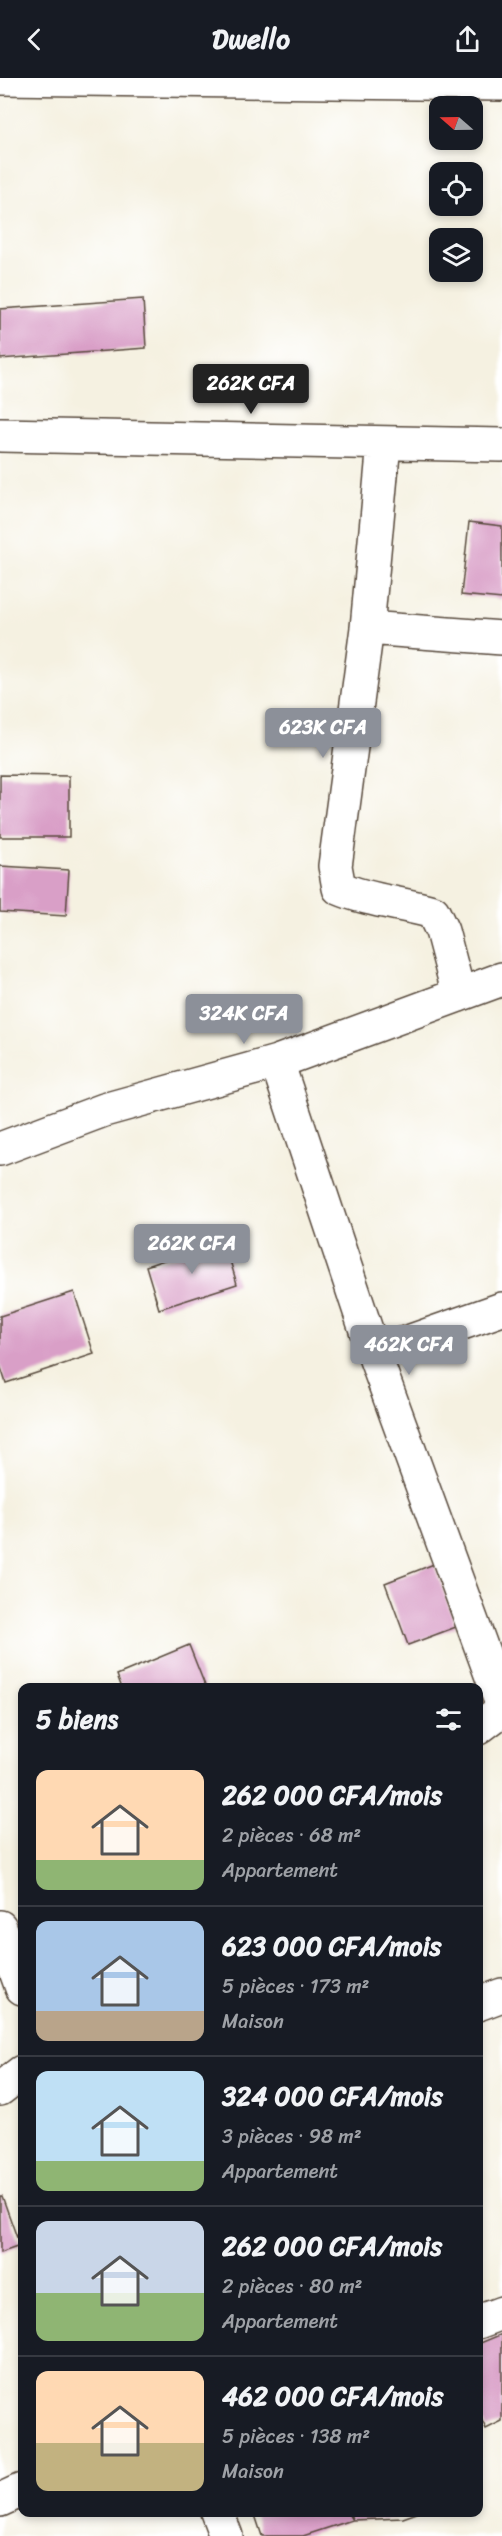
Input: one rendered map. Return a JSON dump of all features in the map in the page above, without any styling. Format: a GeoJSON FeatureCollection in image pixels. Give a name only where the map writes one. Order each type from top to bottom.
{"type":"FeatureCollection","features":[{"type":"Feature","properties":{"kind":"street"},"geometry":{"type":"LineString","coordinates":[[0,78],[502,84]]}},
{"type":"Feature","properties":{"kind":"street"},"geometry":{"type":"LineString","coordinates":[[0,435],[502,445]]}},
{"type":"Feature","properties":{"kind":"street"},"geometry":{"type":"LineString","coordinates":[[384,443],[367,628],[335,866],[339,888],[359,897],[433,912],[442,931],[459,995]]}},
{"type":"Feature","properties":{"kind":"street"},"geometry":{"type":"LineString","coordinates":[[367,628],[502,638]]}},
{"type":"Feature","properties":{"kind":"street"},"geometry":{"type":"LineString","coordinates":[[0,1149],[104,1110],[277,1062],[502,979]]}},
{"type":"Feature","properties":{"kind":"street"},"geometry":{"type":"LineString","coordinates":[[277,1062],[374,1354],[502,1704]]}},
{"type":"Feature","properties":{"kind":"street"},"geometry":{"type":"LineString","coordinates":[[374,1354],[502,1309]]}},
{"type":"Feature","properties":{"kind":"street"},"geometry":{"type":"LineString","coordinates":[[483,1724],[502,1710]]}},
{"type":"Feature","properties":{"kind":"street"},"geometry":{"type":"LineString","coordinates":[[0,1927],[18,1977]]}},
{"type":"Feature","properties":{"kind":"street"},"geometry":{"type":"LineString","coordinates":[[483,2002],[502,1995]]}},
{"type":"Feature","properties":{"kind":"street"},"geometry":{"type":"LineString","coordinates":[[0,2089],[18,2075]]}},
{"type":"Feature","properties":{"kind":"street"},"geometry":{"type":"LineString","coordinates":[[483,2320],[502,2313]]}},
{"type":"Feature","properties":{"kind":"street"},"geometry":{"type":"LineString","coordinates":[[0,2500],[18,2492]]}},
{"type":"Feature","properties":{"kind":"street"},"geometry":{"type":"LineString","coordinates":[[220,2517],[226,2536]]}},
{"type":"Feature","properties":{"kind":"building"},"geometry":{"type":"Polygon","coordinates":[[[143,299],[146,348],[0,359],[0,309],[143,299]]]}},
{"type":"Feature","properties":{"kind":"building"},"geometry":{"type":"Polygon","coordinates":[[[469,522],[502,526],[502,599],[461,595],[469,522]]]}},
{"type":"Feature","properties":{"kind":"building"},"geometry":{"type":"Polygon","coordinates":[[[0,775],[69,776],[69,837],[0,837],[0,775]]]}},
{"type":"Feature","properties":{"kind":"building"},"geometry":{"type":"Polygon","coordinates":[[[0,866],[69,870],[66,916],[0,912],[0,866]]]}},
{"type":"Feature","properties":{"kind":"building"},"geometry":{"type":"Polygon","coordinates":[[[224,1240],[237,1284],[159,1309],[146,1266],[224,1240]]]}},
{"type":"Feature","properties":{"kind":"building"},"geometry":{"type":"Polygon","coordinates":[[[74,1292],[94,1354],[6,1383],[0,1365],[0,1316],[74,1292]]]}},
{"type":"Feature","properties":{"kind":"building"},"geometry":{"type":"Polygon","coordinates":[[[434,1564],[456,1627],[408,1645],[385,1583],[434,1564]]]}},
{"type":"Feature","properties":{"kind":"building"},"geometry":{"type":"Polygon","coordinates":[[[189,1645],[204,1683],[120,1683],[117,1675],[189,1645]]]}},
{"type":"Feature","properties":{"kind":"building"},"geometry":{"type":"Polygon","coordinates":[[[0,2196],[2,2196],[18,2240],[18,2247],[0,2253],[0,2196]]]}},
{"type":"Feature","properties":{"kind":"building"},"geometry":{"type":"Polygon","coordinates":[[[502,2334],[502,2421],[486,2429],[483,2423],[483,2342],[502,2334]]]}},
{"type":"Feature","properties":{"kind":"building"},"geometry":{"type":"Polygon","coordinates":[[[256,2517],[350,2517],[352,2520],[303,2536],[262,2536],[256,2517]]]}},
{"type":"Feature","properties":{"kind":"building"},"geometry":{"type":"Polygon","coordinates":[[[351,2517],[406,2517],[403,2518],[352,2520],[351,2517]]]}}]}
